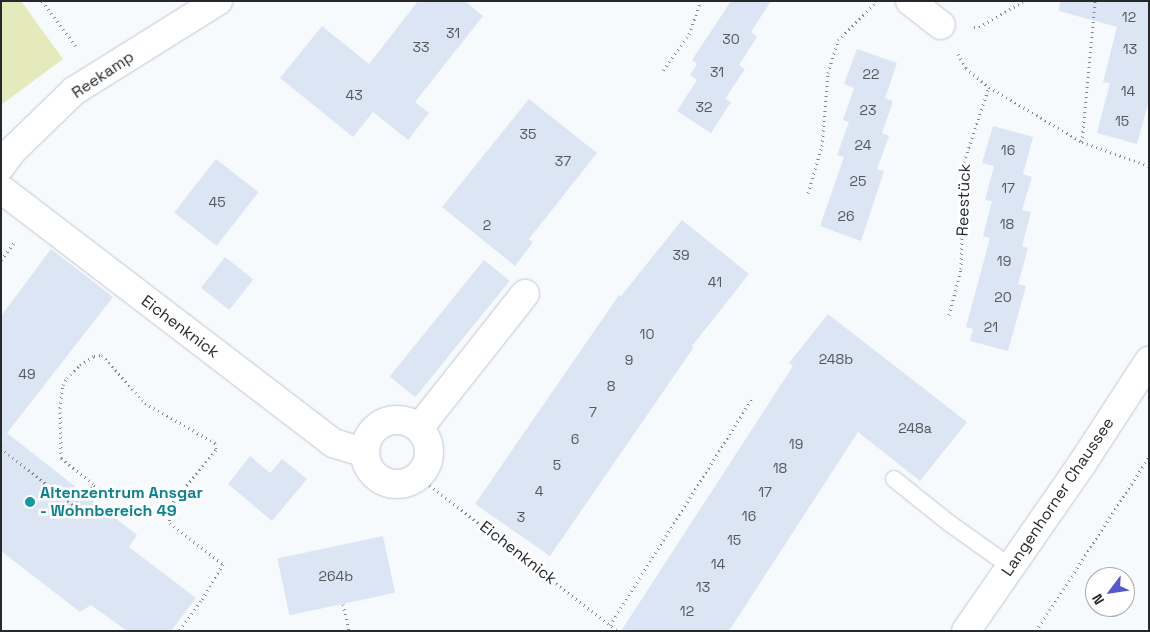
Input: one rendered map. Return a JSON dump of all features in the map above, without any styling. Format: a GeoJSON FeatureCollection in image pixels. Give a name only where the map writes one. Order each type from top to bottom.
{"type":"FeatureCollection","features":[{"type":"Feature","properties":{"kind":"street","name":"Reekamp"},"geometry":{"type":"LineString","coordinates":[[1,166],[11,152],[74,92],[218,1]]}},
{"type":"Feature","properties":{"kind":"street"},"geometry":{"type":"LineString","coordinates":[[910,1],[941,25]]}},
{"type":"Feature","properties":{"kind":"street","name":"Eichenknick"},"geometry":{"type":"LineString","coordinates":[[1,189],[333,443],[365,453]]}},
{"type":"Feature","properties":{"kind":"street"},"geometry":{"type":"LineString","coordinates":[[419,428],[525,294]]}},
{"type":"Feature","properties":{"kind":"street","name":"Langenhorner Chaussee"},"geometry":{"type":"LineString","coordinates":[[966,631],[1082,464],[1149,361]]}},
{"type":"Feature","properties":{"kind":"street"},"geometry":{"type":"LineString","coordinates":[[402,420],[419,428],[426,437],[429,458],[418,476],[405,483],[389,483],[372,472],[367,463],[365,453],[370,435],[384,423],[402,420]]}},
{"type":"Feature","properties":{"kind":"lane"},"geometry":{"type":"LineString","coordinates":[[894,479],[949,523],[1011,567]]}},
{"type":"Feature","properties":{"kind":"path"},"geometry":{"type":"LineString","coordinates":[[42,1],[98,77]]}},
{"type":"Feature","properties":{"kind":"path"},"geometry":{"type":"LineString","coordinates":[[663,70],[689,34],[702,1]]}},
{"type":"Feature","properties":{"kind":"path"},"geometry":{"type":"LineString","coordinates":[[808,193],[822,146],[828,73],[838,40],[876,1]]}},
{"type":"Feature","properties":{"kind":"path"},"geometry":{"type":"LineString","coordinates":[[941,25],[979,27],[1024,1]]}},
{"type":"Feature","properties":{"kind":"path"},"geometry":{"type":"LineString","coordinates":[[1082,142],[1095,1]]}},
{"type":"Feature","properties":{"kind":"path"},"geometry":{"type":"LineString","coordinates":[[941,25],[966,68],[990,87],[1082,142],[1149,166]]}},
{"type":"Feature","properties":{"kind":"path","name":"Reestück"},"geometry":{"type":"LineString","coordinates":[[949,315],[961,269],[964,162],[990,87]]}},
{"type":"Feature","properties":{"kind":"path"},"geometry":{"type":"LineString","coordinates":[[178,631],[201,601],[223,564],[170,523],[167,510],[216,450],[215,443],[145,403],[102,355],[94,356],[80,365],[67,378],[63,386],[60,408],[61,458],[108,495],[180,493]]}},
{"type":"Feature","properties":{"kind":"path"},"geometry":{"type":"LineString","coordinates":[[610,625],[752,397]]}},
{"type":"Feature","properties":{"kind":"path"},"geometry":{"type":"LineString","coordinates":[[1,448],[74,506],[94,485]]}},
{"type":"Feature","properties":{"kind":"path"},"geometry":{"type":"LineString","coordinates":[[1036,631],[1149,457]]}},
{"type":"Feature","properties":{"kind":"path","name":"Eichenknick"},"geometry":{"type":"LineString","coordinates":[[418,476],[617,631]]}},
{"type":"Feature","properties":{"kind":"path"},"geometry":{"type":"LineString","coordinates":[[343,604],[349,631]]}},
{"type":"Feature","properties":{"kind":"green space"},"geometry":{"type":"Polygon","coordinates":[[[1,1],[21,1],[63,59],[1,105],[1,1]]]}},
{"type":"Feature","properties":{"kind":"building"},"geometry":{"type":"Polygon","coordinates":[[[418,1],[465,1],[483,16],[415,102],[429,113],[408,140],[373,112],[353,137],[280,78],[322,26],[369,64],[418,1]]]}},
{"type":"Feature","properties":{"kind":"building"},"geometry":{"type":"Polygon","coordinates":[[[731,1],[771,1],[751,32],[757,37],[739,65],[745,69],[725,99],[731,102],[711,133],[677,111],[697,80],[690,75],[697,64],[692,60],[731,1]]]}},
{"type":"Feature","properties":{"kind":"building"},"geometry":{"type":"Polygon","coordinates":[[[1060,1],[1149,1],[1149,101],[1137,144],[1097,133],[1110,83],[1103,82],[1117,27],[1059,11],[1060,1]]]}},
{"type":"Feature","properties":{"kind":"building"},"geometry":{"type":"Polygon","coordinates":[[[857,49],[897,63],[885,98],[893,101],[882,133],[889,136],[877,169],[884,171],[861,241],[820,226],[844,157],[837,155],[849,122],[843,120],[854,88],[844,84],[857,49]]]}},
{"type":"Feature","properties":{"kind":"building"},"geometry":{"type":"Polygon","coordinates":[[[529,99],[597,153],[529,239],[533,242],[515,266],[442,207],[529,99]]]}},
{"type":"Feature","properties":{"kind":"building"},"geometry":{"type":"Polygon","coordinates":[[[993,126],[1033,137],[1023,174],[1032,177],[1022,210],[1031,212],[1022,246],[1028,248],[1018,284],[1026,286],[1008,351],[970,341],[973,329],[966,327],[990,238],[983,236],[992,201],[985,200],[994,166],[982,163],[993,126]]]}},
{"type":"Feature","properties":{"kind":"building"},"geometry":{"type":"Polygon","coordinates":[[[216,159],[259,192],[217,246],[174,213],[216,159]]]}},
{"type":"Feature","properties":{"kind":"building"},"geometry":{"type":"Polygon","coordinates":[[[682,220],[749,274],[692,346],[694,347],[550,556],[475,504],[619,295],[621,296],[682,220]]]}},
{"type":"Feature","properties":{"kind":"building"},"geometry":{"type":"Polygon","coordinates":[[[51,249],[113,297],[7,433],[137,535],[129,547],[196,598],[171,631],[127,631],[91,605],[80,612],[1,551],[1,316],[51,249]]]}},
{"type":"Feature","properties":{"kind":"building"},"geometry":{"type":"Polygon","coordinates":[[[225,257],[253,279],[229,310],[201,288],[225,257]]]}},
{"type":"Feature","properties":{"kind":"building"},"geometry":{"type":"Polygon","coordinates":[[[484,260],[510,281],[415,397],[390,377],[484,260]]]}},
{"type":"Feature","properties":{"kind":"building"},"geometry":{"type":"Polygon","coordinates":[[[828,314],[967,422],[920,481],[858,432],[729,631],[621,631],[793,366],[789,363],[828,314]]]}},
{"type":"Feature","properties":{"kind":"building"},"geometry":{"type":"Polygon","coordinates":[[[250,456],[270,473],[282,459],[307,479],[272,521],[228,484],[250,456]]]}},
{"type":"Feature","properties":{"kind":"building"},"geometry":{"type":"Polygon","coordinates":[[[383,536],[395,593],[289,615],[277,558],[383,536]]]}},
{"type":"Feature","properties":{"kind":"place","name":"Altenzentrum Ansgar - Wohnbereich 49"},"geometry":{"type":"Point","coordinates":[30,502]}}]}
